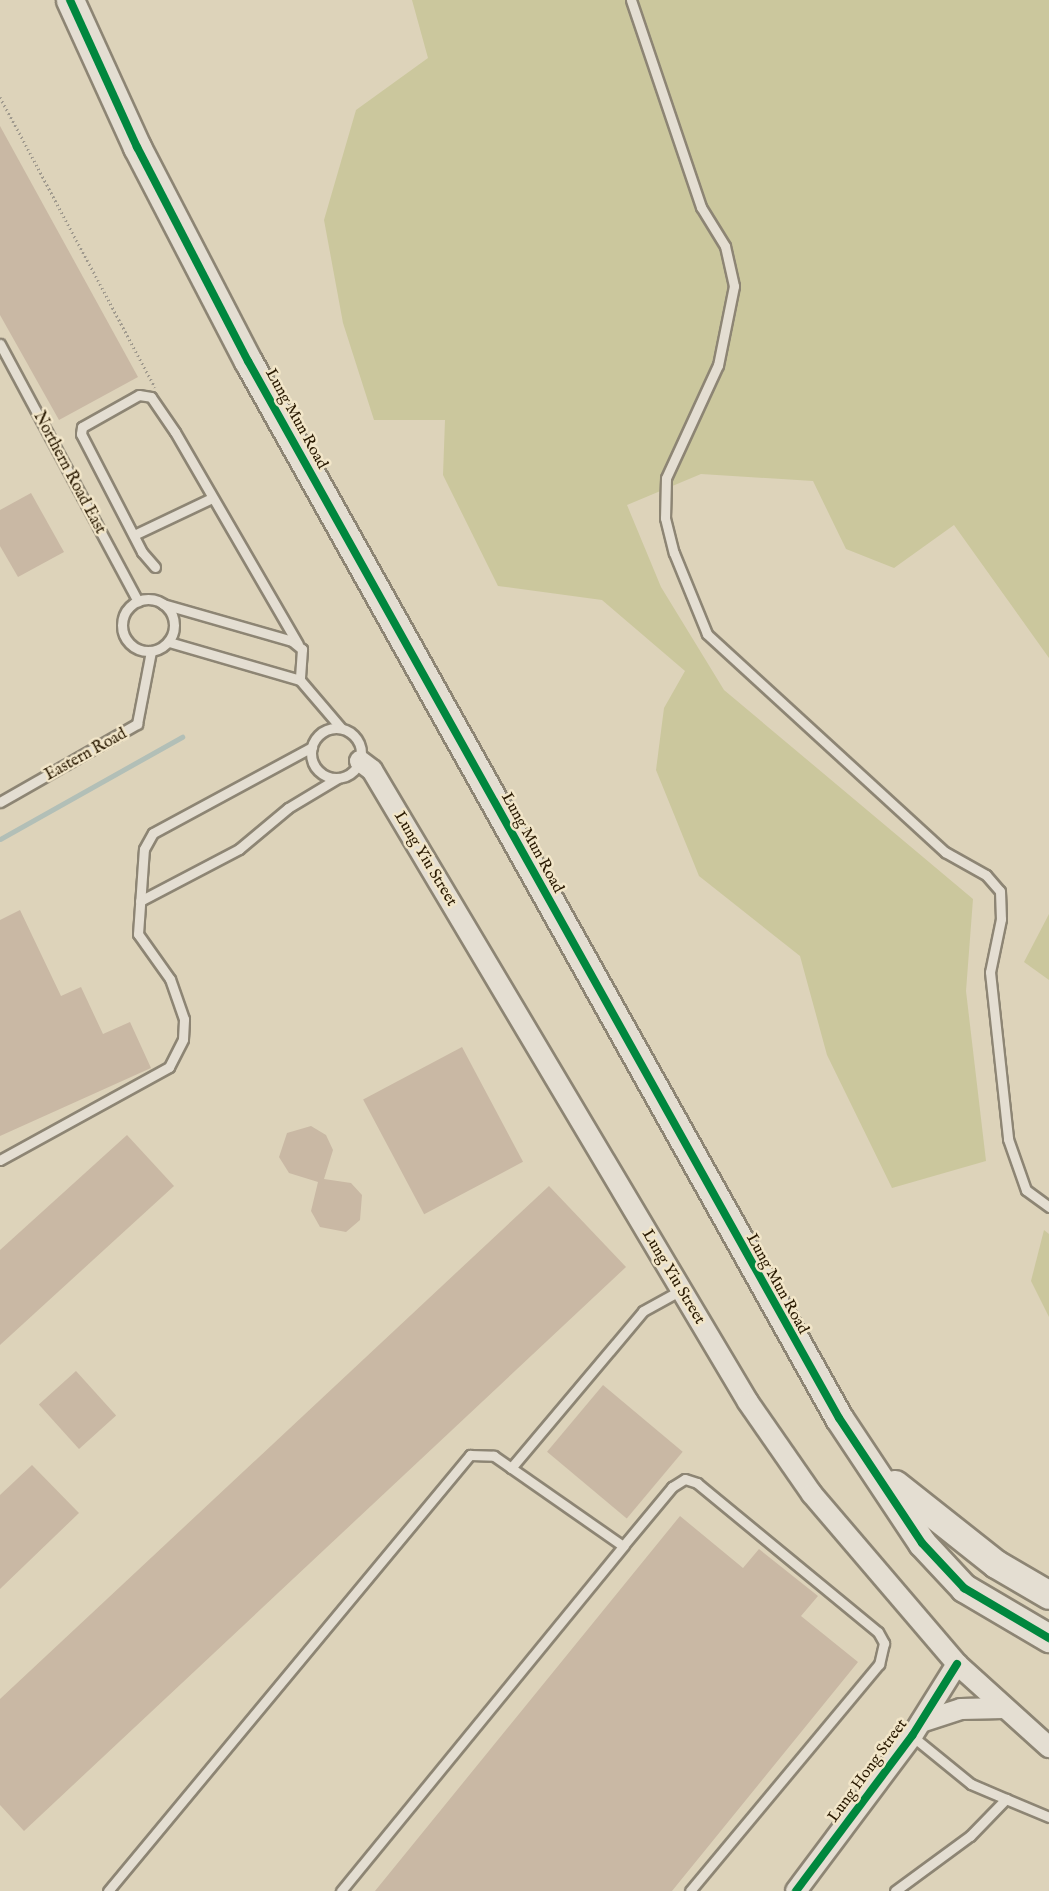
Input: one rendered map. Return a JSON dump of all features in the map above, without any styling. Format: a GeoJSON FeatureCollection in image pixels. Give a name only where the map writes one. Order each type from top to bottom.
{"type":"FeatureCollection","features":[{"type":"Feature","properties":{"kind":"street","name":"Lung Mun Road"},"geometry":{"type":"LineString","coordinates":[[70,0],[142,157],[254,371],[786,1329],[862,1455],[922,1543],[964,1588],[1049,1638]]}},
{"type":"Feature","properties":{"kind":"street","name":"Lung Yiu Street"},"geometry":{"type":"LineString","coordinates":[[360,761],[372,770],[681,1290],[812,1494],[957,1664],[1049,1746]]}},
{"type":"Feature","properties":{"kind":"street","name":"Lung Mun Road"},"geometry":{"type":"LineString","coordinates":[[862,1455],[934,1519],[1049,1595]]}},
{"type":"Feature","properties":{"kind":"street","name":"Lung Hong Street"},"geometry":{"type":"LineString","coordinates":[[796,1891],[916,1729],[957,1664]]}},
{"type":"Feature","properties":{"kind":"street","name":"Lung Hong Street"},"geometry":{"type":"LineString","coordinates":[[916,1729],[961,1709],[1004,1708]]}},
{"type":"Feature","properties":{"kind":"lane"},"geometry":{"type":"LineString","coordinates":[[631,0],[702,207],[725,246],[734,286],[718,365],[666,478],[665,518],[674,553],[706,634],[945,852],[986,876],[1000,891],[1001,919],[990,972],[1008,1139],[1026,1190],[1049,1207]]}},
{"type":"Feature","properties":{"kind":"lane","name":"Northern Road East"},"geometry":{"type":"LineString","coordinates":[[0,344],[138,601]]}},
{"type":"Feature","properties":{"kind":"lane"},"geometry":{"type":"LineString","coordinates":[[154,567],[134,535],[81,434],[82,427],[126,402],[151,397],[298,644],[300,680]]}},
{"type":"Feature","properties":{"kind":"lane"},"geometry":{"type":"LineString","coordinates":[[134,535],[212,498]]}},
{"type":"Feature","properties":{"kind":"lane"},"geometry":{"type":"LineString","coordinates":[[140,901],[239,849],[288,808],[338,778],[360,761],[359,741],[341,728],[300,680],[169,642],[151,651],[128,643],[122,627],[126,612],[138,601],[163,604],[298,644]]}},
{"type":"Feature","properties":{"kind":"lane"},"geometry":{"type":"LineString","coordinates":[[163,604],[173,618],[169,642]]}},
{"type":"Feature","properties":{"kind":"lane","name":"Eastern Road"},"geometry":{"type":"LineString","coordinates":[[0,802],[137,724],[151,651]]}},
{"type":"Feature","properties":{"kind":"lane"},"geometry":{"type":"LineString","coordinates":[[0,1160],[153,1078],[179,1053],[184,1019],[179,997],[138,934],[140,901],[138,873],[153,833],[312,747],[322,731],[341,728]]}},
{"type":"Feature","properties":{"kind":"lane"},"geometry":{"type":"LineString","coordinates":[[312,747],[316,768],[338,778]]}},
{"type":"Feature","properties":{"kind":"lane"},"geometry":{"type":"LineString","coordinates":[[511,1468],[643,1311],[681,1290]]}},
{"type":"Feature","properties":{"kind":"lane"},"geometry":{"type":"LineString","coordinates":[[108,1891],[463,1462],[486,1452],[622,1546]]}},
{"type":"Feature","properties":{"kind":"lane"},"geometry":{"type":"LineString","coordinates":[[341,1891],[672,1487],[690,1480],[878,1632],[884,1643],[879,1664],[690,1891]]}},
{"type":"Feature","properties":{"kind":"lane"},"geometry":{"type":"LineString","coordinates":[[916,1729],[971,1784],[1049,1817]]}},
{"type":"Feature","properties":{"kind":"lane"},"geometry":{"type":"LineString","coordinates":[[895,1891],[970,1836],[1006,1799]]}},
{"type":"Feature","properties":{"kind":"path"},"geometry":{"type":"LineString","coordinates":[[0,97],[157,383],[151,397]]}},
{"type":"Feature","properties":{"kind":"shaded area"},"geometry":{"type":"Polygon","coordinates":[[[412,0],[1049,0],[1049,658],[954,525],[894,568],[846,549],[813,481],[701,474],[627,505],[661,587],[724,690],[973,899],[966,991],[986,1161],[892,1188],[827,1055],[800,956],[699,876],[656,770],[664,708],[685,671],[602,600],[498,586],[443,475],[445,420],[374,420],[343,323],[324,220],[356,110],[428,58],[412,0]]]}},
{"type":"Feature","properties":{"kind":"shaded area"},"geometry":{"type":"Polygon","coordinates":[[[1049,914],[1049,980],[1024,962],[1049,914]]]}},
{"type":"Feature","properties":{"kind":"shaded area"},"geometry":{"type":"Polygon","coordinates":[[[1044,1230],[1049,1234],[1049,1317],[1031,1281],[1044,1230]]]}},
{"type":"Feature","properties":{"kind":"building"},"geometry":{"type":"Polygon","coordinates":[[[0,126],[138,377],[59,420],[0,315],[0,126]]]}},
{"type":"Feature","properties":{"kind":"building"},"geometry":{"type":"Polygon","coordinates":[[[31,493],[64,552],[18,577],[0,546],[0,510],[31,493]]]}},
{"type":"Feature","properties":{"kind":"building"},"geometry":{"type":"Polygon","coordinates":[[[20,910],[61,996],[81,987],[103,1034],[130,1022],[151,1068],[0,1136],[0,920],[20,910]]]}},
{"type":"Feature","properties":{"kind":"building"},"geometry":{"type":"Polygon","coordinates":[[[462,1047],[523,1162],[424,1214],[363,1100],[462,1047]]]}},
{"type":"Feature","properties":{"kind":"building"},"geometry":{"type":"Polygon","coordinates":[[[311,1126],[326,1135],[333,1150],[324,1179],[351,1183],[362,1195],[360,1220],[346,1232],[320,1227],[311,1211],[318,1182],[289,1173],[279,1157],[287,1133],[311,1126]]]}},
{"type":"Feature","properties":{"kind":"building"},"geometry":{"type":"Polygon","coordinates":[[[127,1135],[174,1186],[0,1345],[0,1250],[127,1135]]]}},
{"type":"Feature","properties":{"kind":"building"},"geometry":{"type":"Polygon","coordinates":[[[549,1186],[626,1267],[24,1831],[0,1805],[0,1699],[549,1186]]]}},
{"type":"Feature","properties":{"kind":"building"},"geometry":{"type":"Polygon","coordinates":[[[76,1371],[116,1416],[79,1449],[39,1404],[76,1371]]]}},
{"type":"Feature","properties":{"kind":"building"},"geometry":{"type":"Polygon","coordinates":[[[603,1385],[683,1452],[627,1518],[547,1452],[603,1385]]]}},
{"type":"Feature","properties":{"kind":"building"},"geometry":{"type":"Polygon","coordinates":[[[32,1465],[79,1513],[0,1589],[0,1495],[32,1465]]]}},
{"type":"Feature","properties":{"kind":"building"},"geometry":{"type":"Polygon","coordinates":[[[680,1516],[743,1568],[759,1549],[818,1596],[801,1616],[858,1662],[672,1891],[375,1891],[680,1516]]]}},
{"type":"Feature","properties":{"kind":"waterway"},"geometry":{"type":"LineString","coordinates":[[0,839],[182,737]]}},
{"type":"Feature","properties":{"kind":"cycle path"},"geometry":{"type":"LineString","coordinates":[[70,0],[137,147],[248,361],[839,1418],[922,1543],[964,1588],[1049,1638]]}},
{"type":"Feature","properties":{"kind":"cycle path"},"geometry":{"type":"LineString","coordinates":[[796,1891],[912,1736],[957,1664]]}}]}
